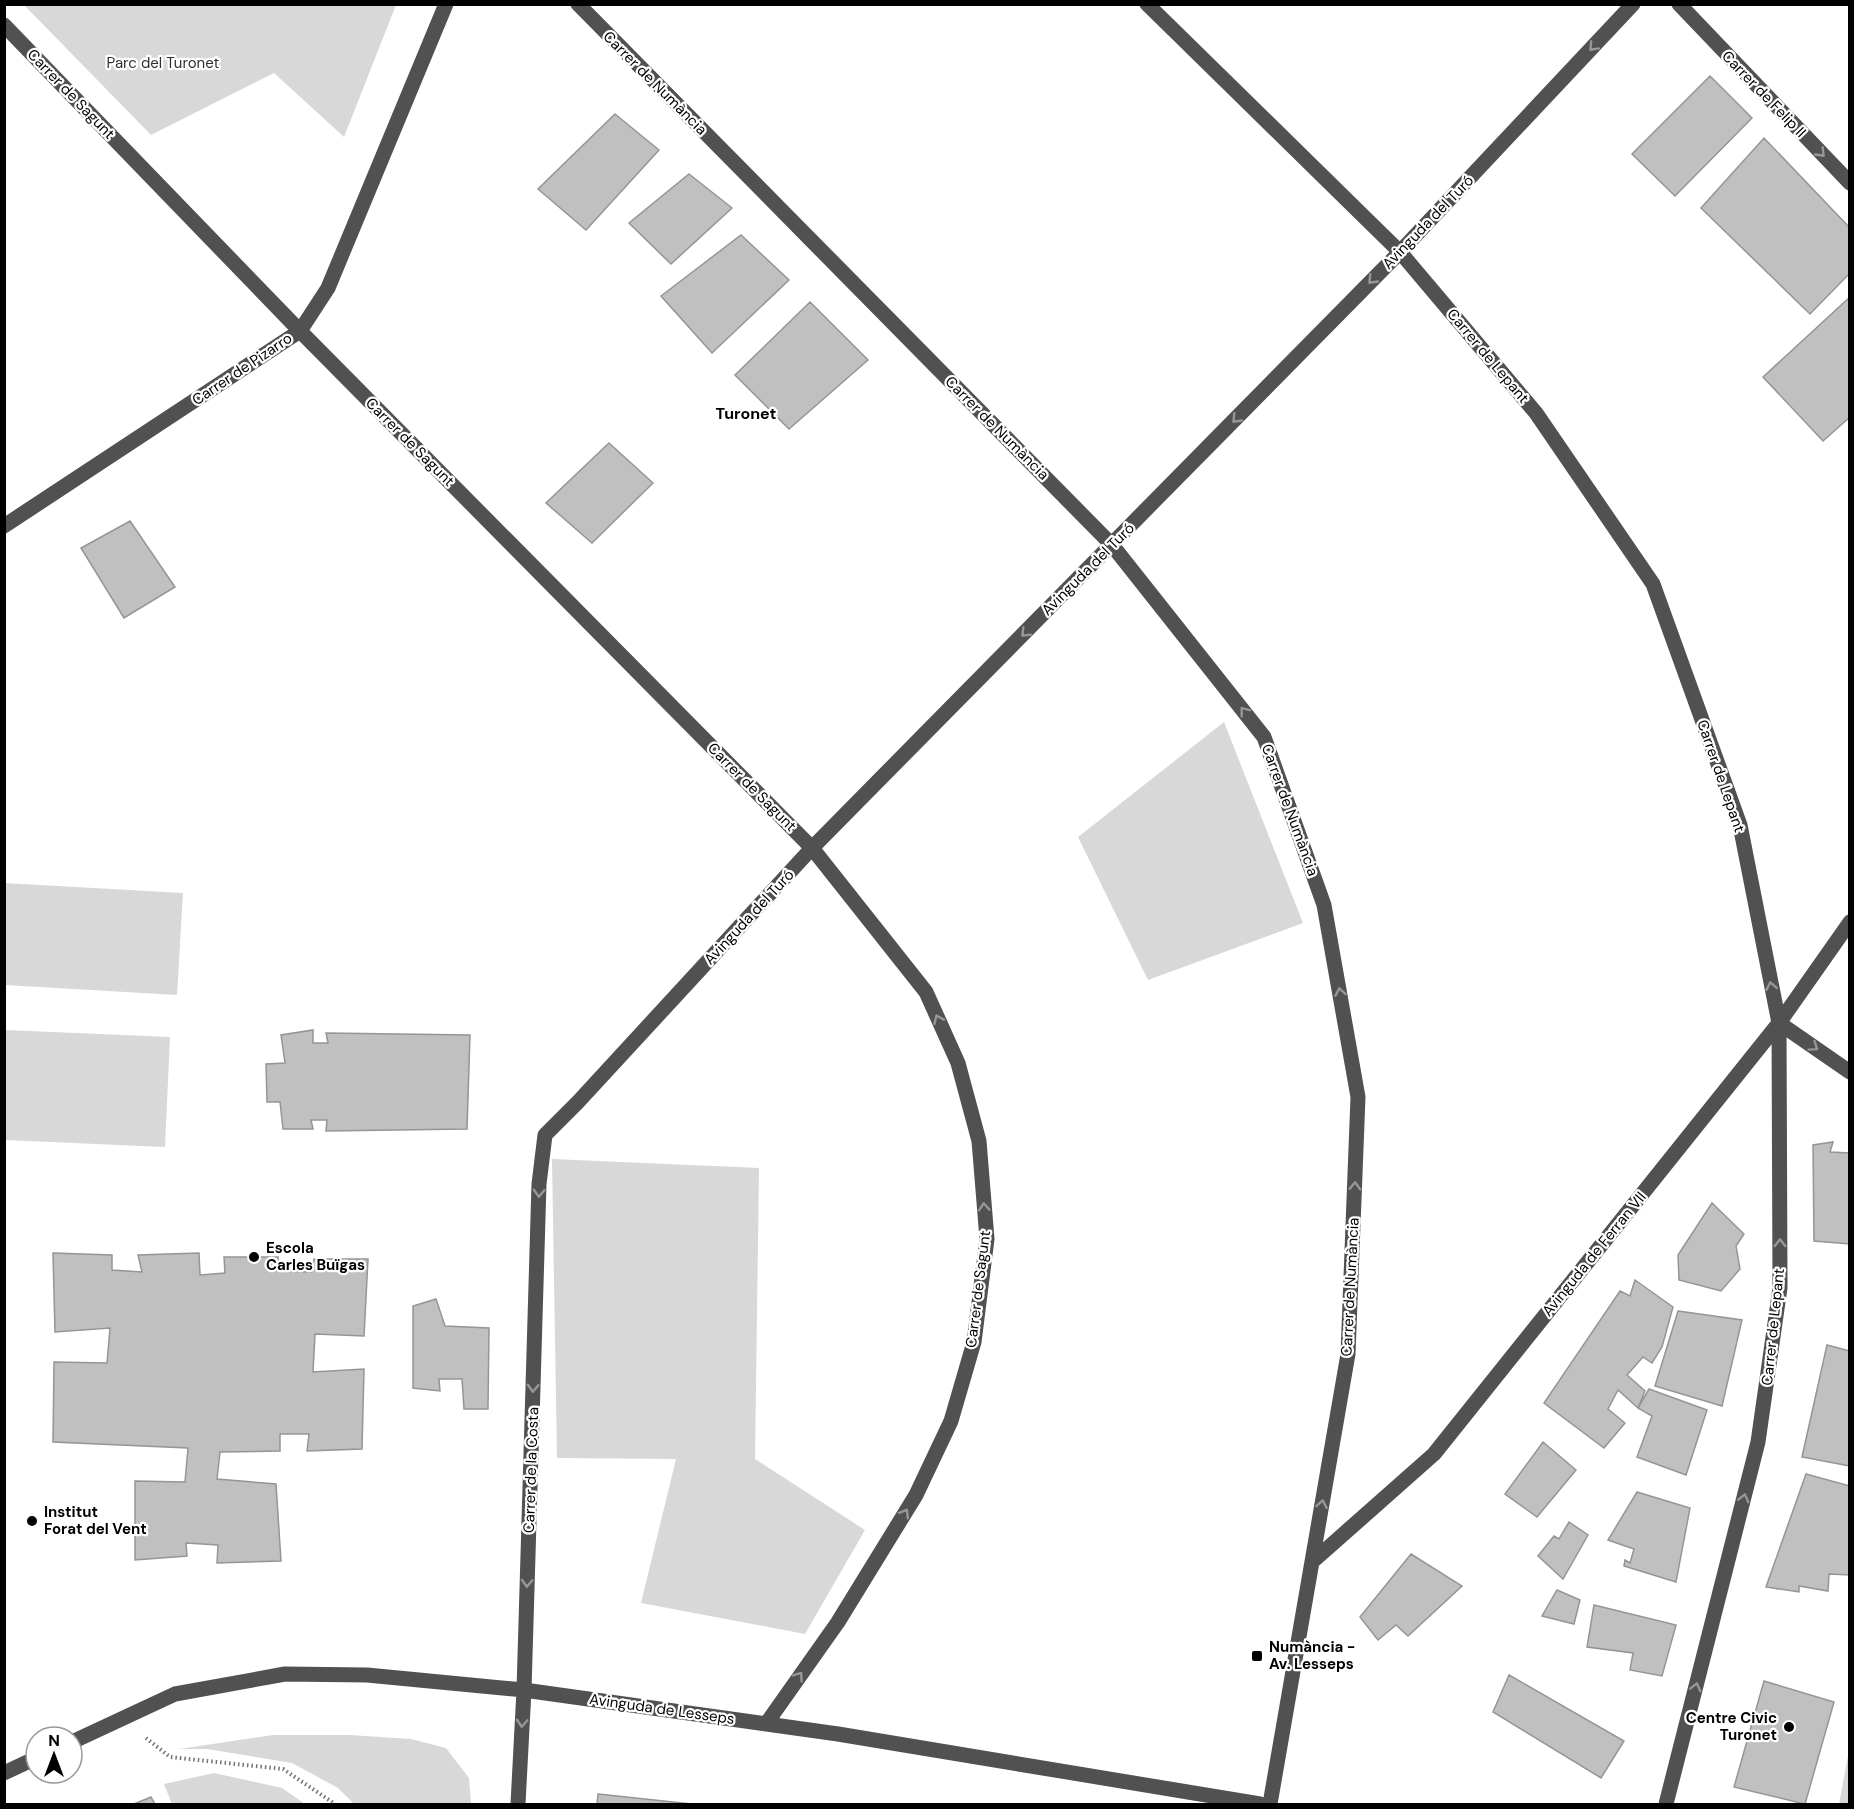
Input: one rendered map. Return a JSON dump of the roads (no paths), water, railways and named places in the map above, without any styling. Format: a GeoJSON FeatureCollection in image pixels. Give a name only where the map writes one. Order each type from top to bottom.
{"type":"FeatureCollection","features":[{"type":"Feature","properties":{"kind":"street","name":"Carrer de Pizarro"},"geometry":{"type":"LineString","coordinates":[[4,526],[300,331],[328,288],[446,4]]}},
{"type":"Feature","properties":{"kind":"street","name":"Carrer de Numància"},"geometry":{"type":"LineString","coordinates":[[578,4],[1112,545],[1264,737],[1324,905],[1358,1097],[1348,1354],[1270,1804]]}},
{"type":"Feature","properties":{"kind":"street","name":"Carrer de Lepant"},"geometry":{"type":"LineString","coordinates":[[1147,4],[1400,252],[1536,413],[1653,584],[1740,825],[1779,1023],[1780,1288],[1758,1443],[1666,1804]]}},
{"type":"Feature","properties":{"kind":"street","name":"Avinguda del Turó"},"geometry":{"type":"LineString","coordinates":[[545,1135],[812,848],[1400,252],[1633,4]]}},
{"type":"Feature","properties":{"kind":"street","name":"Carrer de Felip II"},"geometry":{"type":"LineString","coordinates":[[1679,4],[1850,183]]}},
{"type":"Feature","properties":{"kind":"street","name":"Carrer de Sagunt"},"geometry":{"type":"LineString","coordinates":[[4,25],[300,331],[812,848],[926,992],[953,1053],[979,1141],[987,1239],[974,1342],[951,1421],[916,1495],[838,1622],[766,1724]]}},
{"type":"Feature","properties":{"kind":"street","name":"Avinguda de Ferran VII"},"geometry":{"type":"LineString","coordinates":[[1312,1562],[1434,1454],[1779,1023],[1850,922]]}},
{"type":"Feature","properties":{"kind":"street"},"geometry":{"type":"LineString","coordinates":[[1779,1023],[1850,1072]]}},
{"type":"Feature","properties":{"kind":"street","name":"Carrer de la Costa"},"geometry":{"type":"LineString","coordinates":[[518,1804],[524,1690],[539,1196],[545,1135]]}},
{"type":"Feature","properties":{"kind":"street","name":"Avinguda de Lesseps"},"geometry":{"type":"LineString","coordinates":[[84,1736],[174,1694],[285,1674],[367,1675],[524,1690],[838,1734],[1260,1804]]}},
{"type":"Feature","properties":{"kind":"street"},"geometry":{"type":"LineString","coordinates":[[4,1773],[24,1764]]}},
{"type":"Feature","properties":{"kind":"place","name":"Escola Carles Buïgas"},"geometry":{"type":"Point","coordinates":[254,1257]}},
{"type":"Feature","properties":{"kind":"place","name":"Institut Forat del Vent"},"geometry":{"type":"Point","coordinates":[32,1521]}},
{"type":"Feature","properties":{"kind":"place","name":"Numància - Av. Lesseps"},"geometry":{"type":"Point","coordinates":[1257,1656]}},
{"type":"Feature","properties":{"kind":"place","name":"Centre Civic Turonet"},"geometry":{"type":"Point","coordinates":[1789,1727]}},
{"type":"Feature","properties":{"kind":"district","name":"Turonet"},"geometry":{"type":"Point","coordinates":[746,413]}},
{"type":"Feature","properties":{"kind":"park label","name":"Parc del Turonet"},"geometry":{"type":"Point","coordinates":[163,63]}}]}
